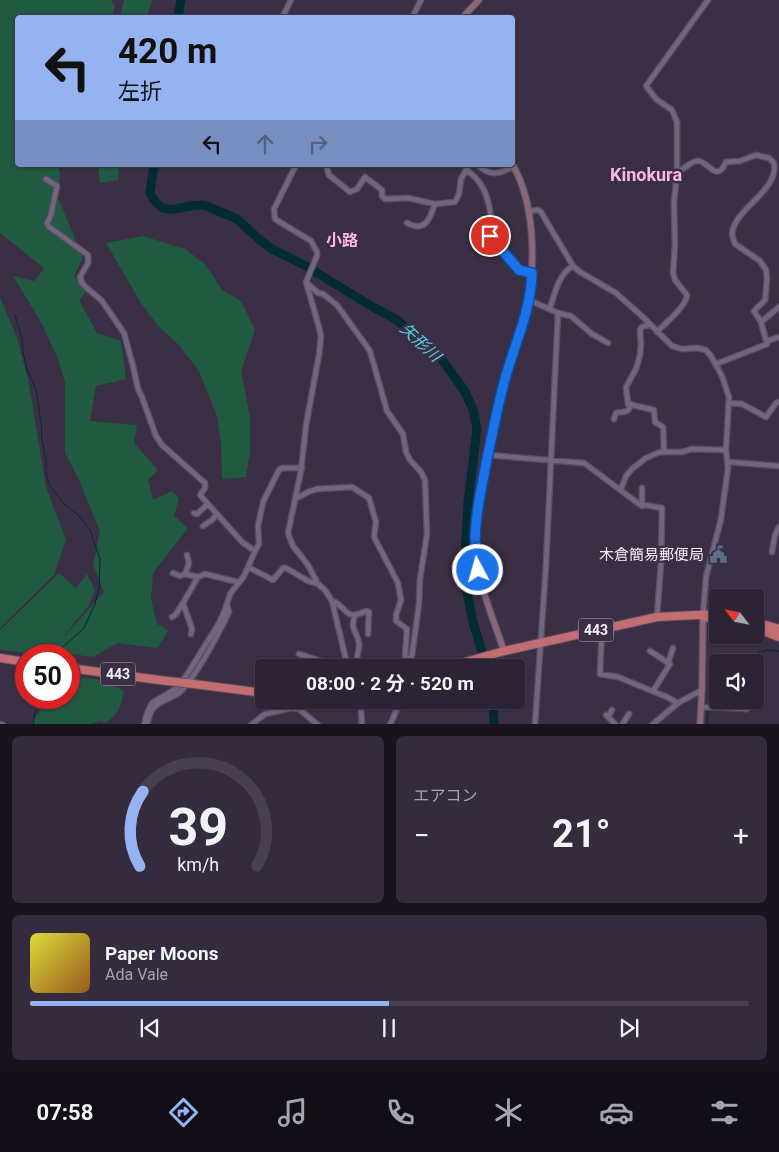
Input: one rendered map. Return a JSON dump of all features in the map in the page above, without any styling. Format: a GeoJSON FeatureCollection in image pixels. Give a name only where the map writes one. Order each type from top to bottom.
{"type":"FeatureCollection","features":[{"type":"Feature","properties":{"kind":"highway","name":"443"},"geometry":{"type":"LineString","coordinates":[[478,659],[504,651],[657,617],[709,615]]}},
{"type":"Feature","properties":{"kind":"highway","name":"443"},"geometry":{"type":"LineString","coordinates":[[702,616],[709,618]]}},
{"type":"Feature","properties":{"kind":"highway"},"geometry":{"type":"LineString","coordinates":[[764,625],[779,629]]}},
{"type":"Feature","properties":{"kind":"highway"},"geometry":{"type":"LineString","coordinates":[[764,631],[779,637]]}},
{"type":"Feature","properties":{"kind":"highway"},"geometry":{"type":"LineString","coordinates":[[0,658],[15,660]]}},
{"type":"Feature","properties":{"kind":"highway","name":"443"},"geometry":{"type":"LineString","coordinates":[[80,669],[255,692]]}},
{"type":"Feature","properties":{"kind":"main road"},"geometry":{"type":"LineString","coordinates":[[465,15],[479,0]]}},
{"type":"Feature","properties":{"kind":"main road"},"geometry":{"type":"LineString","coordinates":[[504,651],[480,582],[476,558],[475,530],[488,455],[507,373],[523,326],[529,300],[532,273],[530,211],[514,167]]}},
{"type":"Feature","properties":{"kind":"main road"},"geometry":{"type":"LineString","coordinates":[[700,724],[702,708],[702,616]]}},
{"type":"Feature","properties":{"kind":"street"},"geometry":{"type":"LineString","coordinates":[[284,15],[291,0]]}},
{"type":"Feature","properties":{"kind":"street"},"geometry":{"type":"LineString","coordinates":[[414,15],[421,0]]}},
{"type":"Feature","properties":{"kind":"street"},"geometry":{"type":"LineString","coordinates":[[657,332],[686,300],[687,296],[673,277],[677,122],[672,110],[653,96],[646,86],[708,0]]}},
{"type":"Feature","properties":{"kind":"street"},"geometry":{"type":"LineString","coordinates":[[677,172],[696,161],[718,171],[721,170],[726,162],[740,161],[756,156],[769,158],[774,163],[774,175],[738,222],[732,233],[735,244],[760,261],[766,270],[765,300],[754,310],[767,341]]}},
{"type":"Feature","properties":{"kind":"street"},"geometry":{"type":"LineString","coordinates":[[295,167],[273,214],[275,219],[311,241],[316,248],[316,258],[307,281],[321,336],[306,425],[302,468],[288,533],[290,540],[308,565],[318,584],[325,590],[332,601],[346,659]]}},
{"type":"Feature","properties":{"kind":"street"},"geometry":{"type":"LineString","coordinates":[[327,167],[329,175],[350,192],[357,189],[365,178],[382,190],[384,199],[408,198],[435,204],[455,202],[459,194],[461,178],[468,167]]}},
{"type":"Feature","properties":{"kind":"street"},"geometry":{"type":"LineString","coordinates":[[480,167],[487,173],[494,174],[503,172],[510,167]]}},
{"type":"Feature","properties":{"kind":"street"},"geometry":{"type":"LineString","coordinates":[[466,170],[477,178],[487,195],[491,221],[490,236],[492,240],[519,270],[532,273]]}},
{"type":"Feature","properties":{"kind":"street"},"geometry":{"type":"LineString","coordinates":[[46,179],[55,183],[56,186],[48,226],[88,255],[88,263],[80,277],[82,283],[102,301],[124,333],[138,389],[156,436],[162,445],[205,483],[205,488],[200,495],[242,542],[255,551]]}},
{"type":"Feature","properties":{"kind":"street"},"geometry":{"type":"LineString","coordinates":[[407,223],[414,226],[428,222],[435,204]]}},
{"type":"Feature","properties":{"kind":"street"},"geometry":{"type":"LineString","coordinates":[[530,211],[538,210],[541,212],[574,266],[580,272],[616,293],[670,344],[676,348],[706,350],[716,364],[727,390],[729,403],[726,450],[728,462],[723,512],[706,577],[702,616]]}},
{"type":"Feature","properties":{"kind":"street"},"geometry":{"type":"LineString","coordinates":[[550,308],[567,269],[574,266]]}},
{"type":"Feature","properties":{"kind":"street"},"geometry":{"type":"LineString","coordinates":[[307,281],[318,293],[323,294],[337,305],[370,351],[387,411],[403,434],[406,452],[410,460],[421,472],[425,480],[427,534],[410,659]]}},
{"type":"Feature","properties":{"kind":"street"},"geometry":{"type":"LineString","coordinates":[[529,300],[558,313],[571,316],[592,334],[608,343]]}},
{"type":"Feature","properties":{"kind":"street"},"geometry":{"type":"LineString","coordinates":[[760,322],[779,307]]}},
{"type":"Feature","properties":{"kind":"street"},"geometry":{"type":"LineString","coordinates":[[535,724],[546,565],[558,313]]}},
{"type":"Feature","properties":{"kind":"street"},"geometry":{"type":"LineString","coordinates":[[650,324],[642,327],[640,330],[640,355],[636,369],[626,387],[628,403],[654,410],[656,423],[663,427],[664,450]]}},
{"type":"Feature","properties":{"kind":"street"},"geometry":{"type":"LineString","coordinates":[[716,364],[763,346],[767,344],[767,341],[779,337]]}},
{"type":"Feature","properties":{"kind":"street"},"geometry":{"type":"LineString","coordinates":[[729,403],[742,404],[766,417],[779,402]]}},
{"type":"Feature","properties":{"kind":"street"},"geometry":{"type":"LineString","coordinates":[[614,420],[616,413],[626,412],[631,404]]}},
{"type":"Feature","properties":{"kind":"street"},"geometry":{"type":"LineString","coordinates":[[621,489],[626,476],[638,463],[664,450],[682,452],[692,449],[726,450]]}},
{"type":"Feature","properties":{"kind":"street"},"geometry":{"type":"LineString","coordinates":[[488,455],[584,462],[642,506],[662,508],[661,563],[657,617]]}},
{"type":"Feature","properties":{"kind":"street"},"geometry":{"type":"LineString","coordinates":[[728,462],[779,466]]}},
{"type":"Feature","properties":{"kind":"street"},"geometry":{"type":"LineString","coordinates":[[146,724],[147,713],[152,703],[177,688],[188,673],[213,633],[227,605],[230,594],[244,576],[259,544],[258,526],[263,502],[279,470],[282,468],[302,468]]}},
{"type":"Feature","properties":{"kind":"street"},"geometry":{"type":"LineString","coordinates":[[295,499],[317,489],[347,488],[352,488],[369,498],[376,522],[374,537],[398,583],[400,600],[396,618],[407,629],[405,656],[408,659]]}},
{"type":"Feature","properties":{"kind":"street"},"geometry":{"type":"LineString","coordinates":[[642,488],[642,506]]}},
{"type":"Feature","properties":{"kind":"street"},"geometry":{"type":"LineString","coordinates":[[194,513],[197,514],[208,504]]}},
{"type":"Feature","properties":{"kind":"street"},"geometry":{"type":"LineString","coordinates":[[204,526],[217,514]]}},
{"type":"Feature","properties":{"kind":"street"},"geometry":{"type":"LineString","coordinates":[[772,552],[775,535],[779,527]]}},
{"type":"Feature","properties":{"kind":"street"},"geometry":{"type":"LineString","coordinates":[[185,574],[189,560],[187,555]]}},
{"type":"Feature","properties":{"kind":"street"},"geometry":{"type":"LineString","coordinates":[[248,567],[273,580],[283,568],[286,568],[308,581],[318,584]]}},
{"type":"Feature","properties":{"kind":"street"},"geometry":{"type":"LineString","coordinates":[[173,573],[180,576],[185,574],[198,577],[205,574],[238,582]]}},
{"type":"Feature","properties":{"kind":"street"},"geometry":{"type":"LineString","coordinates":[[172,617],[176,614],[198,577]]}},
{"type":"Feature","properties":{"kind":"street"},"geometry":{"type":"LineString","coordinates":[[332,601],[346,612],[355,616],[366,611],[370,612],[368,634]]}},
{"type":"Feature","properties":{"kind":"street"},"geometry":{"type":"LineString","coordinates":[[183,603],[192,634]]}},
{"type":"Feature","properties":{"kind":"street"},"geometry":{"type":"LineString","coordinates":[[146,724],[151,710],[178,695],[218,634],[229,612],[227,605]]}},
{"type":"Feature","properties":{"kind":"street"},"geometry":{"type":"LineString","coordinates":[[355,616],[353,626],[359,641],[356,659]]}},
{"type":"Feature","properties":{"kind":"street"},"geometry":{"type":"LineString","coordinates":[[602,629],[600,674],[618,677],[678,703]]}},
{"type":"Feature","properties":{"kind":"street"},"geometry":{"type":"LineString","coordinates":[[653,691],[670,664],[668,663],[673,648]]}},
{"type":"Feature","properties":{"kind":"street"},"geometry":{"type":"LineString","coordinates":[[650,651],[668,663]]}},
{"type":"Feature","properties":{"kind":"street"},"geometry":{"type":"LineString","coordinates":[[299,654],[315,659]]}},
{"type":"Feature","properties":{"kind":"street"},"geometry":{"type":"LineString","coordinates":[[652,724],[678,703],[702,690]]}},
{"type":"Feature","properties":{"kind":"street"},"geometry":{"type":"LineString","coordinates":[[251,724],[265,714],[292,708],[299,709],[318,724]]}},
{"type":"Feature","properties":{"kind":"street"},"geometry":{"type":"LineString","coordinates":[[702,708],[709,708]]}},
{"type":"Feature","properties":{"kind":"street"},"geometry":{"type":"LineString","coordinates":[[362,709],[362,724]]}},
{"type":"Feature","properties":{"kind":"street"},"geometry":{"type":"LineString","coordinates":[[390,724],[397,709]]}},
{"type":"Feature","properties":{"kind":"street"},"geometry":{"type":"LineString","coordinates":[[612,710],[607,716],[616,724]]}},
{"type":"Feature","properties":{"kind":"street"},"geometry":{"type":"LineString","coordinates":[[622,724],[629,714]]}},
{"type":"Feature","properties":{"kind":"green space"},"geometry":{"type":"Polygon","coordinates":[[[0,0],[111,0],[115,6],[112,15],[15,15],[15,167],[58,167],[60,176],[57,195],[83,258],[74,276],[86,292],[79,300],[97,333],[121,341],[126,379],[96,386],[90,421],[137,425],[134,443],[158,470],[148,480],[153,500],[172,491],[179,498],[174,516],[188,528],[153,573],[151,599],[157,624],[168,630],[158,648],[118,643],[92,657],[80,655],[80,644],[15,644],[15,652],[0,650],[0,630],[59,573],[76,588],[87,574],[95,590],[89,605],[62,639],[104,592],[93,565],[100,531],[78,478],[65,453],[65,382],[58,359],[41,322],[13,276],[35,281],[44,268],[0,233],[0,0]]]}},
{"type":"Feature","properties":{"kind":"green space"},"geometry":{"type":"Polygon","coordinates":[[[124,0],[152,0],[148,15],[120,15],[124,0]]]}},
{"type":"Feature","properties":{"kind":"green space"},"geometry":{"type":"Polygon","coordinates":[[[98,167],[119,167],[118,180],[100,183],[98,167]]]}},
{"type":"Feature","properties":{"kind":"green space"},"geometry":{"type":"Polygon","coordinates":[[[143,236],[185,249],[205,264],[222,290],[241,301],[255,330],[241,371],[250,417],[250,452],[246,477],[222,479],[221,443],[217,416],[199,371],[178,344],[159,327],[141,303],[106,243],[143,236]]]}},
{"type":"Feature","properties":{"kind":"green space"},"geometry":{"type":"Polygon","coordinates":[[[0,297],[17,338],[28,379],[46,487],[66,539],[54,575],[0,628],[0,297]]]}},
{"type":"Feature","properties":{"kind":"green space"},"geometry":{"type":"Polygon","coordinates":[[[80,677],[102,680],[124,691],[116,713],[105,723],[99,721],[91,724],[33,724],[32,722],[41,709],[80,709],[80,677]]]}},
{"type":"Feature","properties":{"kind":"waterway","name":"矢形川"},"geometry":{"type":"LineString","coordinates":[[178,15],[181,0]]}},
{"type":"Feature","properties":{"kind":"waterway","name":"矢形川"},"geometry":{"type":"LineString","coordinates":[[154,167],[150,193],[155,202],[161,207],[174,209],[204,205],[237,219],[272,249],[304,265],[397,320],[440,357],[464,390],[473,409],[477,429],[468,502],[464,577],[473,622],[484,659]]}},
{"type":"Feature","properties":{"kind":"waterway"},"geometry":{"type":"LineString","coordinates":[[15,315],[22,339],[27,370],[36,389],[46,460],[46,474],[50,486],[64,504],[80,517],[90,530],[100,559],[99,588],[95,604],[84,628],[66,644]]}},
{"type":"Feature","properties":{"kind":"waterway"},"geometry":{"type":"LineString","coordinates":[[758,654],[768,650],[779,651]]}},
{"type":"Feature","properties":{"kind":"waterway"},"geometry":{"type":"LineString","coordinates":[[708,705],[709,701]]}},
{"type":"Feature","properties":{"kind":"waterway"},"geometry":{"type":"LineString","coordinates":[[33,724],[37,709]]}},
{"type":"Feature","properties":{"kind":"waterway","name":"矢形川"},"geometry":{"type":"LineString","coordinates":[[493,709],[494,724]]}},
{"type":"Feature","properties":{"kind":"waterway"},"geometry":{"type":"LineString","coordinates":[[707,724],[708,709]]}},
{"type":"Feature","properties":{"kind":"place","name":"木倉簡易郵便局"},"geometry":{"type":"Point","coordinates":[718,555]}},
{"type":"Feature","properties":{"kind":"district","name":"Kinokura"},"geometry":{"type":"Point","coordinates":[646,175]}},
{"type":"Feature","properties":{"kind":"district","name":"小路"},"geometry":{"type":"Point","coordinates":[342,240]}},
{"type":"Feature","properties":{"kind":"route"},"geometry":{"type":"LineString","coordinates":[[478,570],[475,530],[478,506],[507,373],[523,326],[529,300],[532,273],[519,270],[490,236]]}}]}
